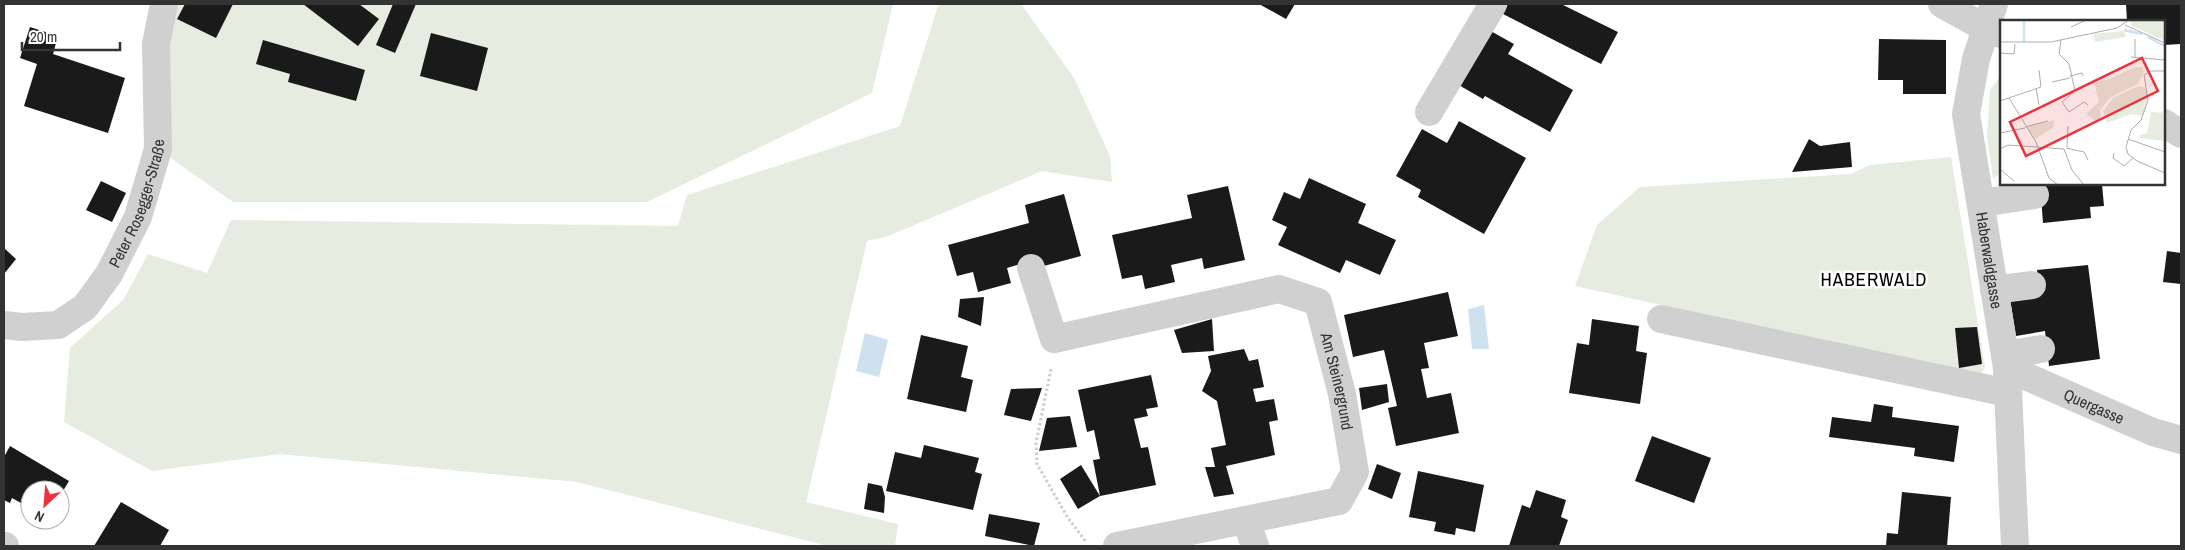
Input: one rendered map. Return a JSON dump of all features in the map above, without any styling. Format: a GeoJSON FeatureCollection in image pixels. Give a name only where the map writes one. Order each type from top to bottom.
{"type":"FeatureCollection","features":[{"type":"Feature","properties":{"kind":"street","name":"Peter Rosegger-Straße"},"geometry":{"type":"LineString","coordinates":[[4,325],[22,327],[58,325],[86,307],[109,274],[138,217],[158,149],[156,44],[164,4]]}},
{"type":"Feature","properties":{"kind":"street"},"geometry":{"type":"LineString","coordinates":[[1429,112],[1493,4]]}},
{"type":"Feature","properties":{"kind":"street","name":"Haberwaldgasse"},"geometry":{"type":"LineString","coordinates":[[1942,4],[1994,22],[1976,59],[1966,114],[2007,372],[2015,546]]}},
{"type":"Feature","properties":{"kind":"street"},"geometry":{"type":"LineString","coordinates":[[2165,124],[2181,134]]}},
{"type":"Feature","properties":{"kind":"street"},"geometry":{"type":"LineString","coordinates":[[1980,204],[2035,195]]}},
{"type":"Feature","properties":{"kind":"street","name":"Am Steinergrund"},"geometry":{"type":"LineString","coordinates":[[1031,268],[1054,339],[1279,290],[1318,302],[1342,394],[1355,472],[1340,501],[1116,546]]}},
{"type":"Feature","properties":{"kind":"street"},"geometry":{"type":"LineString","coordinates":[[1994,290],[2032,285]]}},
{"type":"Feature","properties":{"kind":"street"},"geometry":{"type":"LineString","coordinates":[[1660,319],[2007,372],[2041,349]]}},
{"type":"Feature","properties":{"kind":"street","name":"Quergasse"},"geometry":{"type":"LineString","coordinates":[[2007,372],[2153,432],[2181,440]]}},
{"type":"Feature","properties":{"kind":"street"},"geometry":{"type":"LineString","coordinates":[[1246,520],[1255,546]]}},
{"type":"Feature","properties":{"kind":"path"},"geometry":{"type":"LineString","coordinates":[[1049,384],[1036,443],[1037,464],[1068,518],[1089,546]]}},
{"type":"Feature","properties":{"kind":"shaded area"},"geometry":{"type":"Polygon","coordinates":[[[164,4],[893,4],[872,93],[647,202],[233,202],[158,149],[164,4]]]}},
{"type":"Feature","properties":{"kind":"shaded area"},"geometry":{"type":"Polygon","coordinates":[[[943,4],[1021,4],[1074,78],[1110,156],[1112,182],[1042,171],[886,237],[867,241],[806,502],[898,524],[895,546],[828,546],[577,482],[280,454],[152,471],[64,422],[70,348],[124,299],[148,254],[207,273],[231,220],[678,226],[687,195],[900,126],[938,6],[943,4]]]}},
{"type":"Feature","properties":{"kind":"shaded area"},"geometry":{"type":"Polygon","coordinates":[[[2000,76],[2000,174],[1993,179],[1987,136],[1990,90],[2000,76]]]}},
{"type":"Feature","properties":{"kind":"shaded area"},"geometry":{"type":"Polygon","coordinates":[[[1951,157],[1985,367],[1981,375],[1575,286],[1597,225],[1640,187],[1851,174],[1870,165],[1951,157]]]}},
{"type":"Feature","properties":{"kind":"water"},"geometry":{"type":"Polygon","coordinates":[[[1484,305],[1489,349],[1472,349],[1468,309],[1484,305]]]}},
{"type":"Feature","properties":{"kind":"water"},"geometry":{"type":"Polygon","coordinates":[[[865,333],[888,340],[879,377],[856,371],[865,333]]]}},
{"type":"Feature","properties":{"kind":"building"},"geometry":{"type":"Polygon","coordinates":[[[185,4],[233,4],[216,38],[177,19],[185,4]]]}},
{"type":"Feature","properties":{"kind":"building"},"geometry":{"type":"Polygon","coordinates":[[[303,4],[359,4],[379,19],[358,46],[303,4]]]}},
{"type":"Feature","properties":{"kind":"building"},"geometry":{"type":"Polygon","coordinates":[[[393,4],[416,4],[395,53],[376,45],[393,4]]]}},
{"type":"Feature","properties":{"kind":"building"},"geometry":{"type":"Polygon","coordinates":[[[1259,4],[1295,4],[1286,19],[1259,4]]]}},
{"type":"Feature","properties":{"kind":"building"},"geometry":{"type":"Polygon","coordinates":[[[1508,4],[1561,4],[1618,32],[1601,64],[1503,14],[1508,4]]]}},
{"type":"Feature","properties":{"kind":"building"},"geometry":{"type":"Polygon","coordinates":[[[2126,4],[2181,4],[2181,44],[2165,45],[2165,20],[2127,20],[2126,4]]]}},
{"type":"Feature","properties":{"kind":"building"},"geometry":{"type":"Polygon","coordinates":[[[30,27],[58,36],[53,54],[125,78],[108,133],[24,106],[37,64],[20,58],[30,27]]]}},
{"type":"Feature","properties":{"kind":"building"},"geometry":{"type":"Polygon","coordinates":[[[1487,29],[1514,44],[1508,54],[1573,90],[1550,132],[1485,96],[1483,99],[1457,84],[1487,29]]]}},
{"type":"Feature","properties":{"kind":"building"},"geometry":{"type":"Polygon","coordinates":[[[431,33],[488,48],[477,91],[420,76],[431,33]]]}},
{"type":"Feature","properties":{"kind":"building"},"geometry":{"type":"Polygon","coordinates":[[[1879,39],[1946,40],[1946,94],[1903,94],[1903,80],[1878,80],[1879,39]]]}},
{"type":"Feature","properties":{"kind":"building"},"geometry":{"type":"Polygon","coordinates":[[[263,40],[365,70],[356,101],[288,82],[290,74],[256,64],[263,40]]]}},
{"type":"Feature","properties":{"kind":"building"},"geometry":{"type":"Polygon","coordinates":[[[1459,121],[1526,158],[1484,234],[1418,197],[1421,190],[1396,176],[1422,129],[1447,143],[1459,121]]]}},
{"type":"Feature","properties":{"kind":"building"},"geometry":{"type":"Polygon","coordinates":[[[1809,139],[1820,146],[1850,142],[1852,167],[1792,172],[1809,139]]]}},
{"type":"Feature","properties":{"kind":"building"},"geometry":{"type":"Polygon","coordinates":[[[1309,178],[1366,204],[1358,223],[1396,240],[1380,275],[1346,260],[1340,273],[1278,245],[1287,227],[1272,220],[1284,192],[1300,199],[1309,178]]]}},
{"type":"Feature","properties":{"kind":"building"},"geometry":{"type":"Polygon","coordinates":[[[101,181],[126,193],[112,222],[86,210],[101,181]]]}},
{"type":"Feature","properties":{"kind":"building"},"geometry":{"type":"Polygon","coordinates":[[[2040,185],[2102,185],[2104,206],[2090,207],[2091,218],[2043,223],[2040,185]]]}},
{"type":"Feature","properties":{"kind":"building"},"geometry":{"type":"Polygon","coordinates":[[[1228,186],[1245,260],[1204,269],[1202,258],[1171,265],[1175,282],[1145,289],[1142,275],[1122,279],[1112,235],[1192,218],[1187,195],[1228,186]]]}},
{"type":"Feature","properties":{"kind":"building"},"geometry":{"type":"Polygon","coordinates":[[[1064,194],[1081,256],[1040,267],[1038,259],[1007,268],[1011,283],[978,292],[973,272],[957,276],[948,245],[1029,223],[1025,205],[1064,194]]]}},
{"type":"Feature","properties":{"kind":"building"},"geometry":{"type":"Polygon","coordinates":[[[4,248],[16,259],[4,274],[4,248]]]}},
{"type":"Feature","properties":{"kind":"building"},"geometry":{"type":"Polygon","coordinates":[[[2167,251],[2181,253],[2181,284],[2163,282],[2167,251]]]}},
{"type":"Feature","properties":{"kind":"building"},"geometry":{"type":"Polygon","coordinates":[[[2088,265],[2100,359],[2049,366],[2045,331],[2016,336],[2010,299],[2040,294],[2037,270],[2088,265]]]}},
{"type":"Feature","properties":{"kind":"building"},"geometry":{"type":"Polygon","coordinates":[[[1448,292],[1458,336],[1424,343],[1429,368],[1421,369],[1427,398],[1451,393],[1459,433],[1396,446],[1388,408],[1397,406],[1384,350],[1353,357],[1344,315],[1448,292]]]}},
{"type":"Feature","properties":{"kind":"building"},"geometry":{"type":"Polygon","coordinates":[[[984,297],[981,326],[958,317],[960,299],[984,297]]]}},
{"type":"Feature","properties":{"kind":"building"},"geometry":{"type":"Polygon","coordinates":[[[1212,319],[1214,351],[1182,353],[1174,330],[1212,319]]]}},
{"type":"Feature","properties":{"kind":"building"},"geometry":{"type":"Polygon","coordinates":[[[1592,319],[1639,326],[1636,351],[1647,353],[1640,404],[1569,393],[1577,343],[1589,345],[1592,319]]]}},
{"type":"Feature","properties":{"kind":"building"},"geometry":{"type":"Polygon","coordinates":[[[1977,327],[1982,364],[1959,368],[1955,328],[1977,327]]]}},
{"type":"Feature","properties":{"kind":"building"},"geometry":{"type":"Polygon","coordinates":[[[921,335],[968,346],[961,377],[973,380],[966,412],[907,399],[921,335]]]}},
{"type":"Feature","properties":{"kind":"building"},"geometry":{"type":"Polygon","coordinates":[[[1244,349],[1249,361],[1258,359],[1264,387],[1253,389],[1256,402],[1274,399],[1278,420],[1269,422],[1275,455],[1226,466],[1234,494],[1214,497],[1205,467],[1215,467],[1211,448],[1226,445],[1217,401],[1202,391],[1211,371],[1208,356],[1244,349]]]}},
{"type":"Feature","properties":{"kind":"building"},"geometry":{"type":"Polygon","coordinates":[[[1151,375],[1158,407],[1146,409],[1148,416],[1134,419],[1141,448],[1148,447],[1156,485],[1100,496],[1093,460],[1100,459],[1094,430],[1087,432],[1078,390],[1151,375]]]}},
{"type":"Feature","properties":{"kind":"building"},"geometry":{"type":"Polygon","coordinates":[[[1387,384],[1389,402],[1362,410],[1359,388],[1387,384]]]}},
{"type":"Feature","properties":{"kind":"building"},"geometry":{"type":"Polygon","coordinates":[[[1042,388],[1031,421],[1004,415],[1011,389],[1042,388]]]}},
{"type":"Feature","properties":{"kind":"building"},"geometry":{"type":"Polygon","coordinates":[[[1874,404],[1893,407],[1892,417],[1959,426],[1954,462],[1914,456],[1915,448],[1829,437],[1832,417],[1871,422],[1874,404]]]}},
{"type":"Feature","properties":{"kind":"building"},"geometry":{"type":"Polygon","coordinates":[[[1070,416],[1077,447],[1039,451],[1047,418],[1070,416]]]}},
{"type":"Feature","properties":{"kind":"building"},"geometry":{"type":"Polygon","coordinates":[[[1652,436],[1711,458],[1694,503],[1635,481],[1652,436]]]}},
{"type":"Feature","properties":{"kind":"building"},"geometry":{"type":"Polygon","coordinates":[[[924,445],[979,458],[975,472],[982,474],[973,510],[886,491],[895,452],[921,458],[924,445]]]}},
{"type":"Feature","properties":{"kind":"building"},"geometry":{"type":"Polygon","coordinates":[[[10,446],[67,480],[20,480],[20,502],[12,498],[10,503],[4,500],[4,457],[10,446]]]}},
{"type":"Feature","properties":{"kind":"building"},"geometry":{"type":"Polygon","coordinates":[[[1377,464],[1401,473],[1392,499],[1368,489],[1377,464]]]}},
{"type":"Feature","properties":{"kind":"building"},"geometry":{"type":"Polygon","coordinates":[[[1081,465],[1100,496],[1078,509],[1060,479],[1081,465]]]}},
{"type":"Feature","properties":{"kind":"building"},"geometry":{"type":"Polygon","coordinates":[[[1418,471],[1484,485],[1475,532],[1456,528],[1455,535],[1434,531],[1436,522],[1409,517],[1418,471]]]}},
{"type":"Feature","properties":{"kind":"building"},"geometry":{"type":"Polygon","coordinates":[[[868,483],[882,486],[885,497],[884,513],[864,509],[868,483]]]}},
{"type":"Feature","properties":{"kind":"building"},"geometry":{"type":"Polygon","coordinates":[[[1536,490],[1566,500],[1561,517],[1568,520],[1559,546],[1509,546],[1522,505],[1530,508],[1536,490]]]}},
{"type":"Feature","properties":{"kind":"building"},"geometry":{"type":"Polygon","coordinates":[[[1902,492],[1951,497],[1947,546],[1886,546],[1887,533],[1898,534],[1902,492]]]}},
{"type":"Feature","properties":{"kind":"building"},"geometry":{"type":"Polygon","coordinates":[[[121,502],[169,530],[160,546],[94,546],[121,502]]]}},
{"type":"Feature","properties":{"kind":"building"},"geometry":{"type":"Polygon","coordinates":[[[989,514],[1040,523],[1034,546],[985,536],[989,514]]]}},
{"type":"Feature","properties":{"kind":"district","name":"HABERWALD"},"geometry":{"type":"Point","coordinates":[1874,279]}}]}
